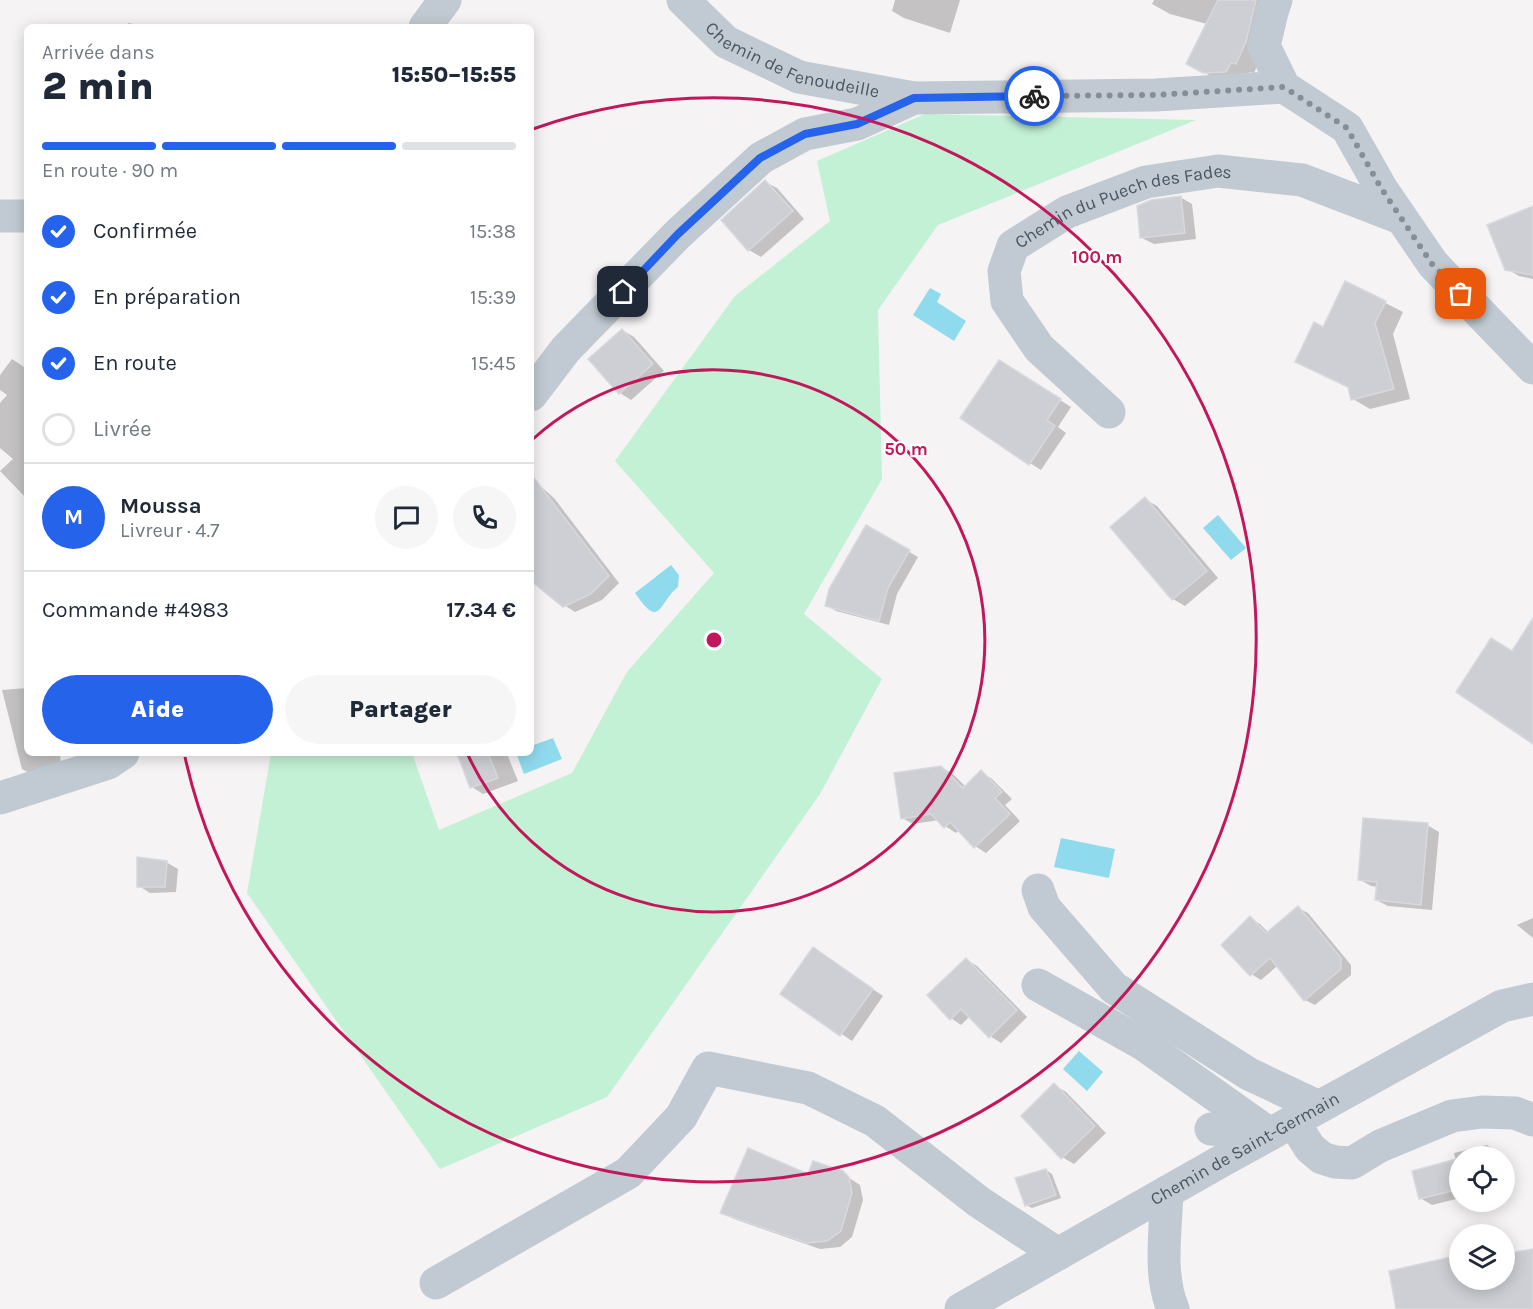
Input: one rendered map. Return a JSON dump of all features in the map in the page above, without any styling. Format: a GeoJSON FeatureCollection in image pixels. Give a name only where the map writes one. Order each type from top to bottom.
{"type":"FeatureCollection","features":[{"type":"Feature","properties":{"kind":"street"},"geometry":{"type":"LineString","coordinates":[[426,24],[445,0]]}},
{"type":"Feature","properties":{"kind":"street","name":"Chemin de Fenoudeille"},"geometry":{"type":"LineString","coordinates":[[683,0],[726,42],[799,77],[914,98]]}},
{"type":"Feature","properties":{"kind":"street"},"geometry":{"type":"LineString","coordinates":[[1276,0],[1264,46],[1284,87],[1347,128],[1401,218],[1432,264],[1533,368]]}},
{"type":"Feature","properties":{"kind":"street"},"geometry":{"type":"LineString","coordinates":[[534,391],[566,349],[678,234],[760,158],[805,134],[857,124],[914,98],[1156,95],[1284,87]]}},
{"type":"Feature","properties":{"kind":"street","name":"Chemin du Puech des Fades"},"geometry":{"type":"LineString","coordinates":[[1109,412],[1039,348],[1007,301],[1004,272],[1013,246],[1068,212],[1146,182],[1218,171],[1302,180],[1401,218]]}},
{"type":"Feature","properties":{"kind":"street"},"geometry":{"type":"LineString","coordinates":[[0,216],[24,216]]}},
{"type":"Feature","properties":{"kind":"street"},"geometry":{"type":"LineString","coordinates":[[0,798],[108,763],[118,756]]}},
{"type":"Feature","properties":{"kind":"street"},"geometry":{"type":"LineString","coordinates":[[1038,890],[1044,907],[1114,988],[1249,1074],[1294,1121],[1310,1148],[1322,1158],[1335,1162],[1352,1163],[1380,1146],[1452,1116],[1482,1112],[1515,1113],[1533,1120]]}},
{"type":"Feature","properties":{"kind":"street"},"geometry":{"type":"LineString","coordinates":[[1038,985],[1143,1044],[1294,1121]]}},
{"type":"Feature","properties":{"kind":"street","name":"Chemin de Saint-Germain"},"geometry":{"type":"LineString","coordinates":[[961,1309],[1502,1006],[1533,999]]}},
{"type":"Feature","properties":{"kind":"street"},"geometry":{"type":"LineString","coordinates":[[436,1283],[628,1173],[681,1117],[708,1068],[808,1088],[875,1121],[979,1202],[1058,1254]]}},
{"type":"Feature","properties":{"kind":"street"},"geometry":{"type":"LineString","coordinates":[[1210,1129],[1294,1121]]}},
{"type":"Feature","properties":{"kind":"street"},"geometry":{"type":"LineString","coordinates":[[1167,1192],[1164,1259],[1168,1296],[1173,1309]]}},
{"type":"Feature","properties":{"kind":"green space"},"geometry":{"type":"Polygon","coordinates":[[[925,114],[1196,120],[938,225],[878,310],[882,479],[804,614],[882,679],[820,794],[607,1097],[440,1169],[247,893],[270,756],[413,756],[439,830],[572,773],[627,672],[714,573],[615,461],[735,296],[830,221],[817,161],[925,114]]]}},
{"type":"Feature","properties":{"kind":"water"},"geometry":{"type":"Polygon","coordinates":[[[930,288],[941,294],[937,302],[966,321],[954,341],[913,315],[930,288]]]}},
{"type":"Feature","properties":{"kind":"water"},"geometry":{"type":"Polygon","coordinates":[[[1218,515],[1246,548],[1231,560],[1203,528],[1218,515]]]}},
{"type":"Feature","properties":{"kind":"water"},"geometry":{"type":"Polygon","coordinates":[[[671,565],[679,575],[678,587],[659,610],[655,612],[650,610],[635,593],[671,565]]]}},
{"type":"Feature","properties":{"kind":"water"},"geometry":{"type":"Polygon","coordinates":[[[553,738],[562,759],[524,774],[517,756],[534,756],[534,745],[553,738]]]}},
{"type":"Feature","properties":{"kind":"water"},"geometry":{"type":"Polygon","coordinates":[[[1061,838],[1115,849],[1109,878],[1054,867],[1061,838]]]}},
{"type":"Feature","properties":{"kind":"water"},"geometry":{"type":"Polygon","coordinates":[[[1079,1051],[1103,1072],[1087,1091],[1063,1069],[1079,1051]]]}},
{"type":"Feature","properties":{"kind":"building"},"geometry":{"type":"Polygon","coordinates":[[[1218,0],[1256,0],[1246,42],[1236,64],[1231,63],[1226,72],[1203,73],[1186,64],[1218,0]]]}},
{"type":"Feature","properties":{"kind":"building"},"geometry":{"type":"Polygon","coordinates":[[[765,180],[793,211],[748,251],[721,220],[765,180]]]}},
{"type":"Feature","properties":{"kind":"building"},"geometry":{"type":"Polygon","coordinates":[[[1181,196],[1185,233],[1140,238],[1137,206],[1151,200],[1181,196]]]}},
{"type":"Feature","properties":{"kind":"building"},"geometry":{"type":"Polygon","coordinates":[[[1533,206],[1533,275],[1505,270],[1487,225],[1533,206]]]}},
{"type":"Feature","properties":{"kind":"building"},"geometry":{"type":"Polygon","coordinates":[[[1345,281],[1386,301],[1375,323],[1394,389],[1351,400],[1348,387],[1295,362],[1314,322],[1323,327],[1345,281]]]}},
{"type":"Feature","properties":{"kind":"building"},"geometry":{"type":"Polygon","coordinates":[[[622,329],[653,364],[619,394],[588,359],[622,329]]]}},
{"type":"Feature","properties":{"kind":"building"},"geometry":{"type":"Polygon","coordinates":[[[999,360],[1061,399],[1047,420],[1055,426],[1029,465],[960,418],[999,360]]]}},
{"type":"Feature","properties":{"kind":"building"},"geometry":{"type":"Polygon","coordinates":[[[534,478],[609,576],[591,594],[563,607],[534,583],[534,478]]]}},
{"type":"Feature","properties":{"kind":"building"},"geometry":{"type":"Polygon","coordinates":[[[1145,497],[1207,571],[1172,600],[1110,527],[1145,497]]]}},
{"type":"Feature","properties":{"kind":"building"},"geometry":{"type":"Polygon","coordinates":[[[866,525],[910,550],[888,588],[879,621],[825,606],[829,589],[866,525]]]}},
{"type":"Feature","properties":{"kind":"building"},"geometry":{"type":"Polygon","coordinates":[[[1533,618],[1533,744],[1456,692],[1491,638],[1512,651],[1533,618]]]}},
{"type":"Feature","properties":{"kind":"building"},"geometry":{"type":"Polygon","coordinates":[[[458,756],[489,756],[498,778],[470,788],[458,756]]]}},
{"type":"Feature","properties":{"kind":"building"},"geometry":{"type":"Polygon","coordinates":[[[941,766],[963,788],[981,770],[1002,792],[995,798],[1010,814],[974,848],[950,822],[944,828],[931,814],[901,819],[894,773],[941,766]]]}},
{"type":"Feature","properties":{"kind":"building"},"geometry":{"type":"Polygon","coordinates":[[[1363,818],[1428,823],[1421,905],[1375,900],[1377,882],[1358,880],[1363,818]]]}},
{"type":"Feature","properties":{"kind":"building"},"geometry":{"type":"Polygon","coordinates":[[[137,857],[167,861],[165,887],[137,887],[137,857]]]}},
{"type":"Feature","properties":{"kind":"building"},"geometry":{"type":"Polygon","coordinates":[[[1298,906],[1341,958],[1341,969],[1304,1001],[1270,958],[1250,976],[1221,945],[1250,916],[1266,933],[1298,906]]]}},
{"type":"Feature","properties":{"kind":"building"},"geometry":{"type":"Polygon","coordinates":[[[813,947],[873,989],[840,1036],[780,994],[813,947]]]}},
{"type":"Feature","properties":{"kind":"building"},"geometry":{"type":"Polygon","coordinates":[[[966,958],[1017,1010],[989,1038],[961,1009],[950,1020],[927,995],[966,958]]]}},
{"type":"Feature","properties":{"kind":"building"},"geometry":{"type":"Polygon","coordinates":[[[1054,1083],[1095,1126],[1061,1159],[1021,1116],[1054,1083]]]}},
{"type":"Feature","properties":{"kind":"building"},"geometry":{"type":"Polygon","coordinates":[[[748,1148],[808,1174],[813,1161],[843,1171],[849,1177],[852,1193],[841,1231],[827,1241],[807,1243],[720,1213],[748,1148]]]}},
{"type":"Feature","properties":{"kind":"building"},"geometry":{"type":"Polygon","coordinates":[[[1449,1161],[1449,1192],[1419,1199],[1412,1171],[1449,1161]]]}},
{"type":"Feature","properties":{"kind":"building"},"geometry":{"type":"Polygon","coordinates":[[[1046,1169],[1056,1195],[1025,1206],[1015,1178],[1046,1169]]]}},
{"type":"Feature","properties":{"kind":"building"},"geometry":{"type":"Polygon","coordinates":[[[1533,1249],[1533,1309],[1396,1309],[1389,1271],[1449,1257],[1449,1290],[1515,1290],[1515,1252],[1533,1249]]]}},
{"type":"Feature","properties":{"kind":"way so far"},"geometry":{"type":"LineString","coordinates":[[1034,96],[1156,95],[1284,87],[1347,128],[1381,188],[1432,264],[1461,294]]}},
{"type":"Feature","properties":{"kind":"route"},"geometry":{"type":"LineString","coordinates":[[623,292],[678,234],[760,158],[805,134],[857,124],[914,98],[1034,96]]}}]}
